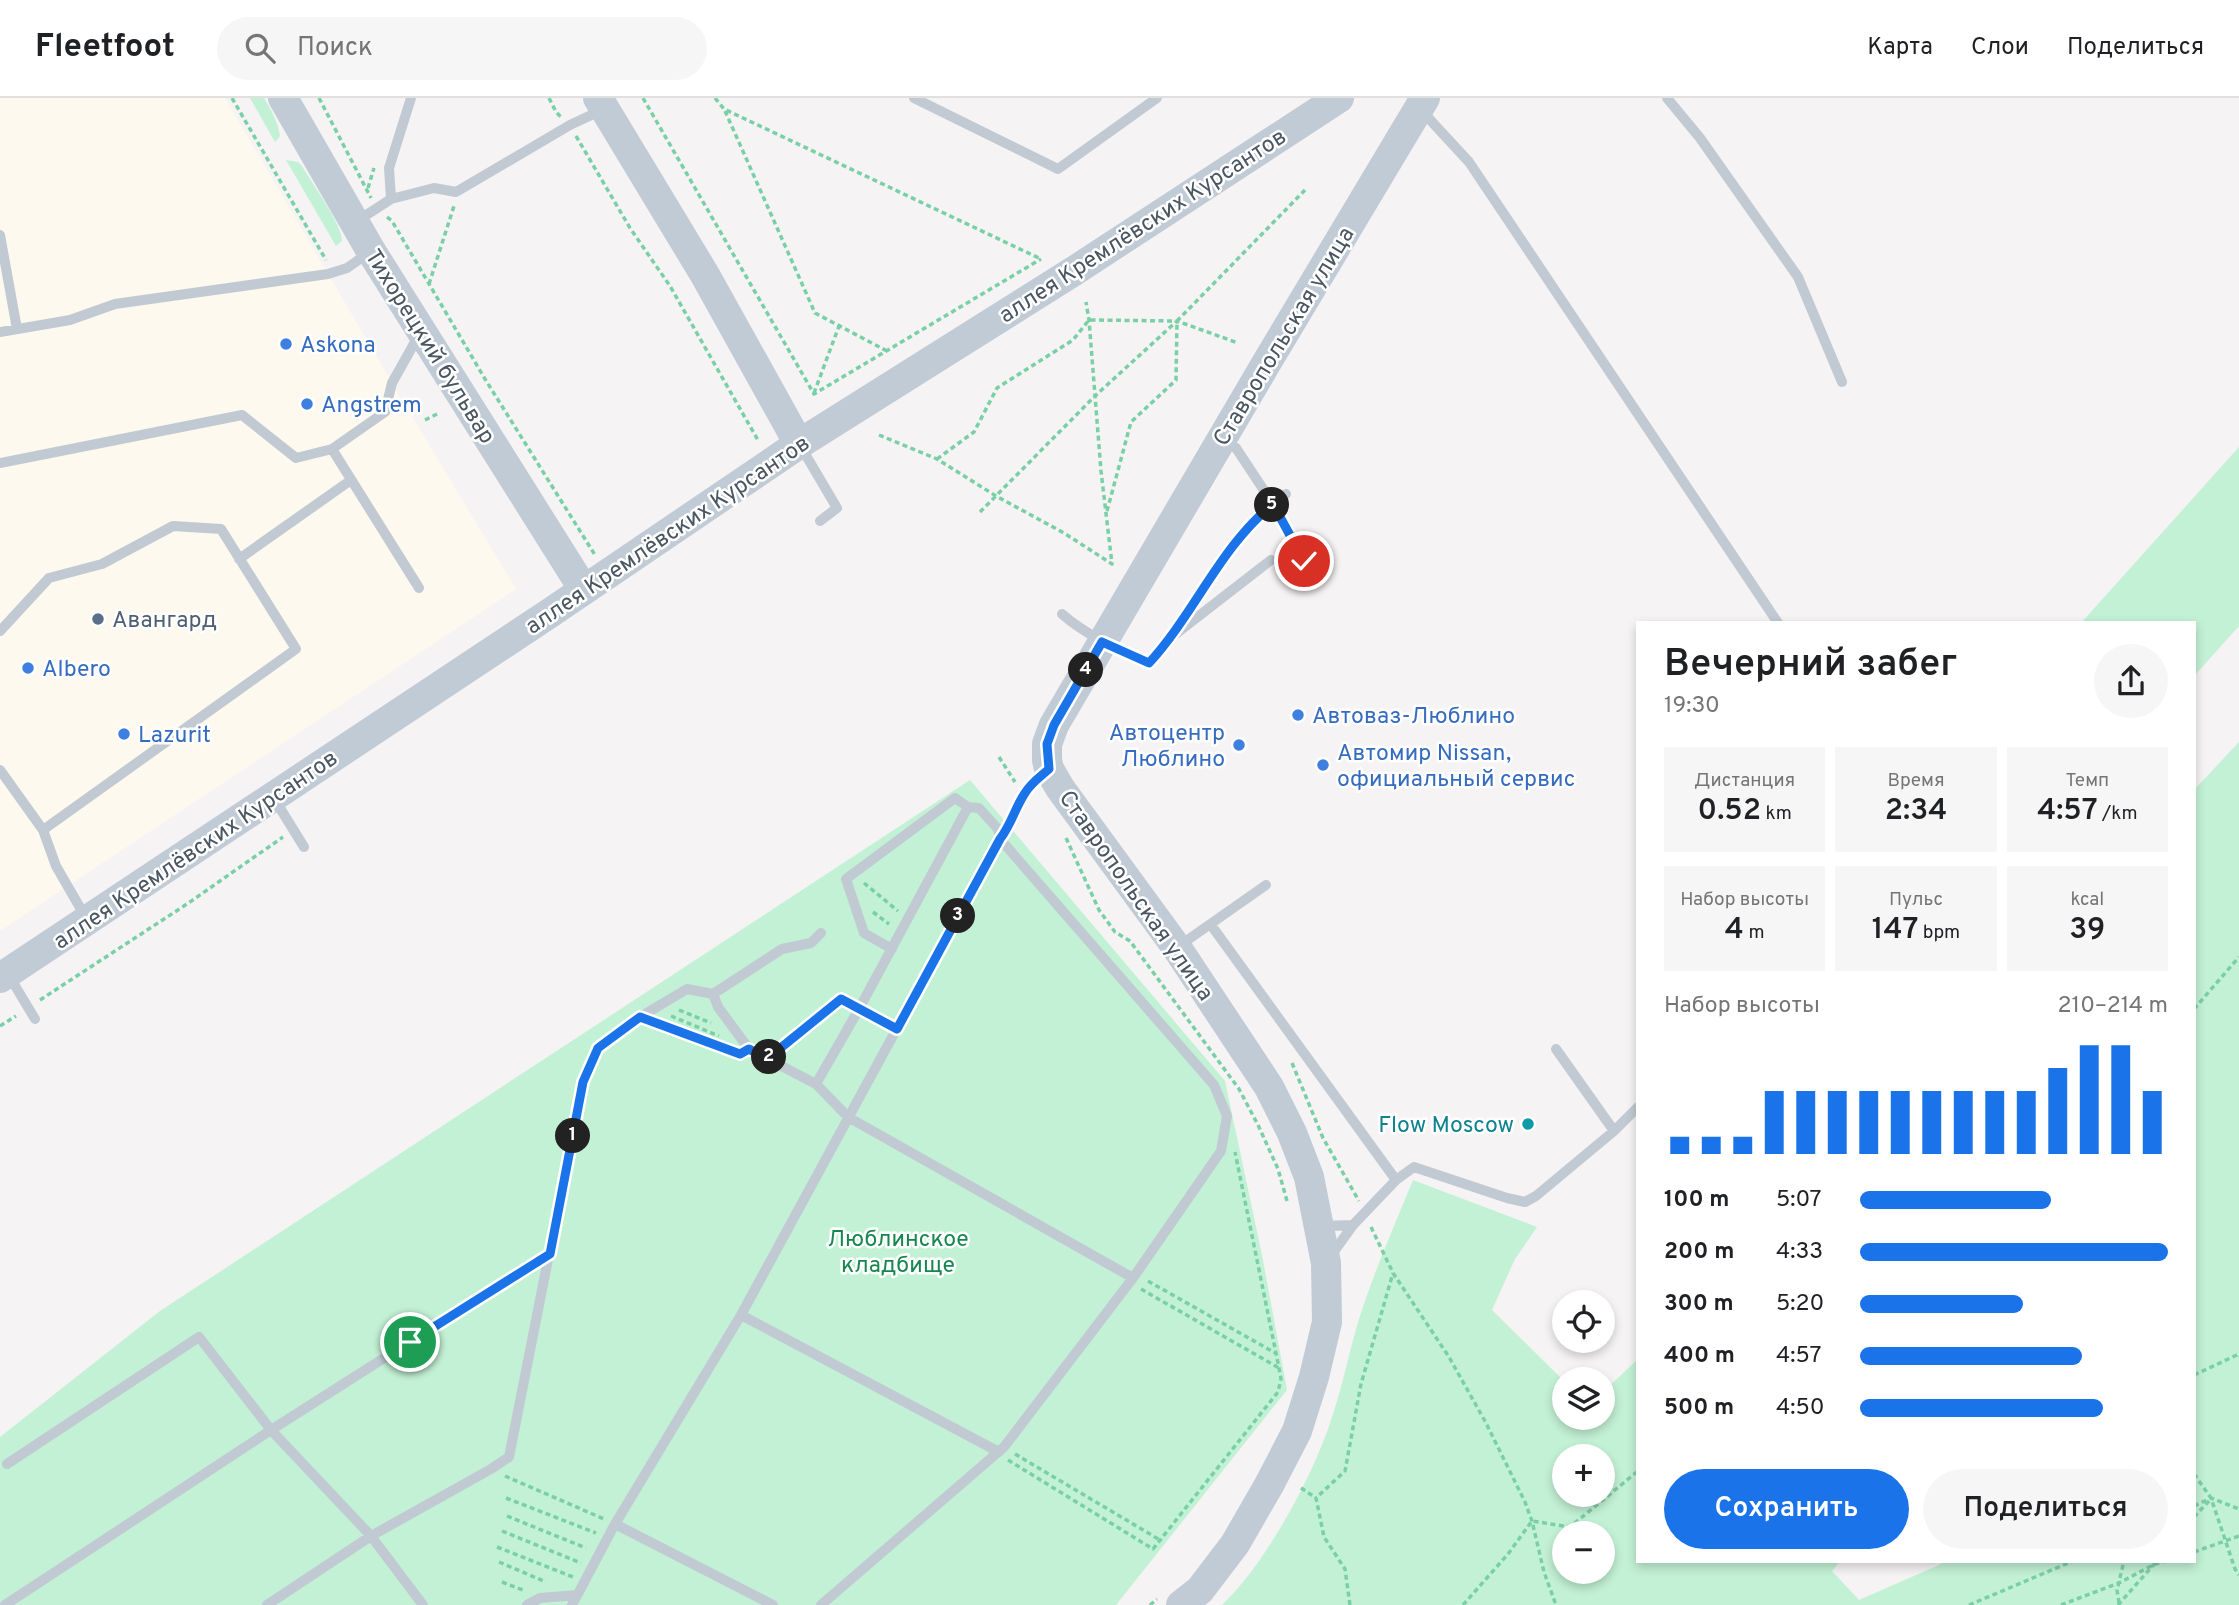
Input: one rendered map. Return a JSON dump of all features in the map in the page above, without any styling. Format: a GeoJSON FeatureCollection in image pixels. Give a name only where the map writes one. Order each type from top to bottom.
{"type":"FeatureCollection","features":[{"type":"Feature","properties":{"kind":"street","name":"Тихорецкий бульвар"},"geometry":{"type":"LineString","coordinates":[[283,98],[366,215],[371,251],[584,590]]}},
{"type":"Feature","properties":{"kind":"street","name":"аллея Кремлёвских Курсантов"},"geometry":{"type":"LineString","coordinates":[[4,975],[799,444],[1074,271],[1339,98]]}},
{"type":"Feature","properties":{"kind":"street"},"geometry":{"type":"LineString","coordinates":[[601,101],[705,275],[799,444]]}},
{"type":"Feature","properties":{"kind":"street","name":"Ставропольская улица"},"geometry":{"type":"LineString","coordinates":[[1181,1605],[1200,1590],[1236,1544],[1297,1431],[1327,1322],[1325,1263],[1320,1226],[1309,1177],[1297,1144],[1269,1087],[1177,948],[1060,788],[1049,769],[1047,744],[1054,725],[1413,108]]}},
{"type":"Feature","properties":{"kind":"lane"},"geometry":{"type":"LineString","coordinates":[[391,199],[389,168],[411,98]]}},
{"type":"Feature","properties":{"kind":"lane"},"geometry":{"type":"LineString","coordinates":[[914,98],[1058,169],[1157,98]]}},
{"type":"Feature","properties":{"kind":"lane"},"geometry":{"type":"LineString","coordinates":[[1667,98],[1700,138],[1798,277],[1842,382]]}},
{"type":"Feature","properties":{"kind":"lane"},"geometry":{"type":"LineString","coordinates":[[366,215],[391,199],[434,188],[456,192],[570,125],[601,101]]}},
{"type":"Feature","properties":{"kind":"lane"},"geometry":{"type":"LineString","coordinates":[[1413,108],[1453,152],[1469,162],[1777,621]]}},
{"type":"Feature","properties":{"kind":"lane"},"geometry":{"type":"LineString","coordinates":[[0,236],[17,329]]}},
{"type":"Feature","properties":{"kind":"lane"},"geometry":{"type":"LineString","coordinates":[[0,332],[70,320],[114,304],[333,272],[347,268],[371,251]]}},
{"type":"Feature","properties":{"kind":"lane"},"geometry":{"type":"LineString","coordinates":[[0,463],[242,415],[296,458],[332,449],[385,412],[391,383],[421,331]]}},
{"type":"Feature","properties":{"kind":"lane"},"geometry":{"type":"LineString","coordinates":[[1220,442],[1236,449],[1273,504],[1304,561]]}},
{"type":"Feature","properties":{"kind":"lane"},"geometry":{"type":"LineString","coordinates":[[799,444],[837,508],[820,521]]}},
{"type":"Feature","properties":{"kind":"lane"},"geometry":{"type":"LineString","coordinates":[[332,449],[419,588]]}},
{"type":"Feature","properties":{"kind":"lane"},"geometry":{"type":"LineString","coordinates":[[239,559],[351,480]]}},
{"type":"Feature","properties":{"kind":"lane"},"geometry":{"type":"LineString","coordinates":[[1062,614],[1075,626],[1102,642],[1149,663],[1173,636],[1220,562],[1253,520],[1286,494]]}},
{"type":"Feature","properties":{"kind":"lane"},"geometry":{"type":"LineString","coordinates":[[0,631],[49,578],[102,565],[173,526],[221,529],[296,649],[43,830]]}},
{"type":"Feature","properties":{"kind":"lane"},"geometry":{"type":"LineString","coordinates":[[1173,636],[1271,560]]}},
{"type":"Feature","properties":{"kind":"lane"},"geometry":{"type":"LineString","coordinates":[[527,1605],[540,1598],[575,1600],[615,1524],[741,1315],[1000,839],[1009,828],[1023,796],[1030,785],[1049,769]]}},
{"type":"Feature","properties":{"kind":"lane"},"geometry":{"type":"LineString","coordinates":[[0,770],[43,830],[57,866],[88,921]]}},
{"type":"Feature","properties":{"kind":"lane"},"geometry":{"type":"LineString","coordinates":[[273,797],[304,847]]}},
{"type":"Feature","properties":{"kind":"lane"},"geometry":{"type":"LineString","coordinates":[[821,1605],[1001,1450],[1133,1278],[1222,1151],[1227,1116],[1214,1084],[1000,839],[998,829],[979,808],[968,807],[955,798],[846,879],[864,933],[892,949]]}},
{"type":"Feature","properties":{"kind":"lane"},"geometry":{"type":"LineString","coordinates":[[816,1084],[968,807]]}},
{"type":"Feature","properties":{"kind":"lane"},"geometry":{"type":"LineString","coordinates":[[1177,948],[1266,885]]}},
{"type":"Feature","properties":{"kind":"lane"},"geometry":{"type":"LineString","coordinates":[[1211,925],[1396,1180]]}},
{"type":"Feature","properties":{"kind":"lane"},"geometry":{"type":"LineString","coordinates":[[267,1605],[371,1536],[509,1457],[583,1082],[598,1048],[640,1017],[687,989],[713,994],[782,949],[811,943],[821,933]]}},
{"type":"Feature","properties":{"kind":"lane"},"geometry":{"type":"LineString","coordinates":[[4,975],[36,1019]]}},
{"type":"Feature","properties":{"kind":"lane"},"geometry":{"type":"LineString","coordinates":[[713,994],[718,1007],[749,1049],[816,1084],[848,1117],[1133,1278]]}},
{"type":"Feature","properties":{"kind":"lane"},"geometry":{"type":"LineString","coordinates":[[767,1059],[841,999],[897,1029]]}},
{"type":"Feature","properties":{"kind":"lane"},"geometry":{"type":"LineString","coordinates":[[1556,1049],[1614,1131]]}},
{"type":"Feature","properties":{"kind":"lane"},"geometry":{"type":"LineString","coordinates":[[1325,1263],[1353,1225],[1396,1180],[1414,1167],[1525,1202],[1536,1196],[1614,1131],[1636,1109]]}},
{"type":"Feature","properties":{"kind":"lane"},"geometry":{"type":"LineString","coordinates":[[1320,1226],[1353,1225]]}},
{"type":"Feature","properties":{"kind":"lane"},"geometry":{"type":"LineString","coordinates":[[5,1605],[271,1430],[550,1254]]}},
{"type":"Feature","properties":{"kind":"lane"},"geometry":{"type":"LineString","coordinates":[[741,1315],[1001,1450]]}},
{"type":"Feature","properties":{"kind":"lane"},"geometry":{"type":"LineString","coordinates":[[7,1464],[199,1337],[271,1430],[371,1536],[423,1605]]}},
{"type":"Feature","properties":{"kind":"lane"},"geometry":{"type":"LineString","coordinates":[[615,1524],[773,1605]]}},
{"type":"Feature","properties":{"kind":"path"},"geometry":{"type":"LineString","coordinates":[[232,98],[333,272]]}},
{"type":"Feature","properties":{"kind":"path"},"geometry":{"type":"LineString","coordinates":[[319,98],[366,215],[392,221],[594,556],[605,548]]}},
{"type":"Feature","properties":{"kind":"path"},"geometry":{"type":"LineString","coordinates":[[549,98],[556,112],[570,125],[630,228],[670,286],[763,448]]}},
{"type":"Feature","properties":{"kind":"path"},"geometry":{"type":"LineString","coordinates":[[643,98],[814,394]]}},
{"type":"Feature","properties":{"kind":"path"},"geometry":{"type":"LineString","coordinates":[[715,98],[724,109],[815,313],[887,351]]}},
{"type":"Feature","properties":{"kind":"path"},"geometry":{"type":"LineString","coordinates":[[724,109],[1041,259],[814,394]]}},
{"type":"Feature","properties":{"kind":"path"},"geometry":{"type":"LineString","coordinates":[[980,512],[1095,396],[1177,321],[1306,190]]}},
{"type":"Feature","properties":{"kind":"path"},"geometry":{"type":"LineString","coordinates":[[429,284],[454,203]]}},
{"type":"Feature","properties":{"kind":"path"},"geometry":{"type":"LineString","coordinates":[[879,435],[937,459],[996,496],[1065,533],[1112,564],[1086,302]]}},
{"type":"Feature","properties":{"kind":"path"},"geometry":{"type":"LineString","coordinates":[[1089,320],[1177,321],[1238,343]]}},
{"type":"Feature","properties":{"kind":"path"},"geometry":{"type":"LineString","coordinates":[[937,459],[974,432],[997,388],[1073,340],[1089,320]]}},
{"type":"Feature","properties":{"kind":"path"},"geometry":{"type":"LineString","coordinates":[[1106,513],[1131,422],[1176,380],[1177,321]]}},
{"type":"Feature","properties":{"kind":"path"},"geometry":{"type":"LineString","coordinates":[[814,394],[839,326]]}},
{"type":"Feature","properties":{"kind":"path"},"geometry":{"type":"LineString","coordinates":[[425,420],[438,414]]}},
{"type":"Feature","properties":{"kind":"path"},"geometry":{"type":"LineString","coordinates":[[0,1027],[187,904],[293,830]]}},
{"type":"Feature","properties":{"kind":"path"},"geometry":{"type":"LineString","coordinates":[[853,874],[908,919]]}},
{"type":"Feature","properties":{"kind":"path"},"geometry":{"type":"LineString","coordinates":[[852,896],[901,933]]}},
{"type":"Feature","properties":{"kind":"path"},"geometry":{"type":"LineString","coordinates":[[2196,1007],[2239,957]]}},
{"type":"Feature","properties":{"kind":"path"},"geometry":{"type":"LineString","coordinates":[[658,1006],[724,1029],[732,1026]]}},
{"type":"Feature","properties":{"kind":"path"},"geometry":{"type":"LineString","coordinates":[[658,1006],[734,1041],[741,1038]]}},
{"type":"Feature","properties":{"kind":"path"},"geometry":{"type":"LineString","coordinates":[[640,1017],[740,1054],[749,1049]]}},
{"type":"Feature","properties":{"kind":"path"},"geometry":{"type":"LineString","coordinates":[[1286,1055],[1324,1138],[1365,1213],[1393,1273],[1480,1412],[1532,1521],[1544,1572],[1556,1605]]}},
{"type":"Feature","properties":{"kind":"path"},"geometry":{"type":"LineString","coordinates":[[1001,1450],[1014,1465],[1153,1549],[1278,1392],[1281,1379],[1277,1354],[1227,1116]]}},
{"type":"Feature","properties":{"kind":"path"},"geometry":{"type":"LineString","coordinates":[[1316,1498],[1345,1471],[1361,1384],[1393,1273]]}},
{"type":"Feature","properties":{"kind":"path"},"geometry":{"type":"LineString","coordinates":[[1133,1278],[1277,1354]]}},
{"type":"Feature","properties":{"kind":"path"},"geometry":{"type":"LineString","coordinates":[[1133,1278],[1279,1367]]}},
{"type":"Feature","properties":{"kind":"path"},"geometry":{"type":"LineString","coordinates":[[2196,1374],[2239,1354]]}},
{"type":"Feature","properties":{"kind":"path"},"geometry":{"type":"LineString","coordinates":[[1001,1450],[1160,1540]]}},
{"type":"Feature","properties":{"kind":"path"},"geometry":{"type":"LineString","coordinates":[[491,1469],[615,1524]]}},
{"type":"Feature","properties":{"kind":"path"},"geometry":{"type":"LineString","coordinates":[[1532,1521],[1570,1527],[1636,1473]]}},
{"type":"Feature","properties":{"kind":"path"},"geometry":{"type":"LineString","coordinates":[[2196,1477],[2211,1498],[2239,1575]]}},
{"type":"Feature","properties":{"kind":"path"},"geometry":{"type":"LineString","coordinates":[[1301,1489],[1316,1498],[1324,1537],[1345,1569],[1350,1605]]}},
{"type":"Feature","properties":{"kind":"path"},"geometry":{"type":"LineString","coordinates":[[506,1498],[608,1538]]}},
{"type":"Feature","properties":{"kind":"path"},"geometry":{"type":"LineString","coordinates":[[2196,1515],[2211,1498]]}},
{"type":"Feature","properties":{"kind":"path"},"geometry":{"type":"LineString","coordinates":[[2196,1505],[2211,1498],[2239,1509]]}},
{"type":"Feature","properties":{"kind":"path"},"geometry":{"type":"LineString","coordinates":[[507,1516],[599,1553]]}},
{"type":"Feature","properties":{"kind":"path"},"geometry":{"type":"LineString","coordinates":[[1463,1605],[1508,1554],[1532,1521]]}},
{"type":"Feature","properties":{"kind":"path"},"geometry":{"type":"LineString","coordinates":[[502,1531],[593,1567]]}},
{"type":"Feature","properties":{"kind":"path"},"geometry":{"type":"LineString","coordinates":[[2196,1551],[2239,1536]]}},
{"type":"Feature","properties":{"kind":"path"},"geometry":{"type":"LineString","coordinates":[[497,1547],[585,1582]]}},
{"type":"Feature","properties":{"kind":"path"},"geometry":{"type":"LineString","coordinates":[[499,1562],[575,1600]]}},
{"type":"Feature","properties":{"kind":"path"},"geometry":{"type":"LineString","coordinates":[[1969,1605],[2068,1563]]}},
{"type":"Feature","properties":{"kind":"path"},"geometry":{"type":"LineString","coordinates":[[2118,1604],[2117,1590],[2124,1563]]}},
{"type":"Feature","properties":{"kind":"path"},"geometry":{"type":"LineString","coordinates":[[2061,1605],[2119,1583],[2155,1563]]}},
{"type":"Feature","properties":{"kind":"path"},"geometry":{"type":"LineString","coordinates":[[2118,1604],[2155,1563]]}},
{"type":"Feature","properties":{"kind":"shaded area"},"geometry":{"type":"Polygon","coordinates":[[[0,98],[225,98],[516,589],[0,931],[0,98]]]}},
{"type":"Feature","properties":{"kind":"green space"},"geometry":{"type":"Polygon","coordinates":[[[250,98],[264,98],[267,103],[279,131],[280,136],[275,142],[250,98]]]}},
{"type":"Feature","properties":{"kind":"green space"},"geometry":{"type":"Polygon","coordinates":[[[286,160],[298,162],[302,166],[326,204],[341,234],[342,241],[336,246],[286,160]]]}},
{"type":"Feature","properties":{"kind":"green space"},"geometry":{"type":"Polygon","coordinates":[[[2239,447],[2239,626],[2196,674],[2196,621],[2083,621],[2239,447]]]}},
{"type":"Feature","properties":{"kind":"green space"},"geometry":{"type":"Polygon","coordinates":[[[2239,742],[2239,1605],[1222,1605],[1239,1587],[1271,1542],[1313,1465],[1336,1405],[1365,1301],[1413,1180],[1537,1227],[1515,1259],[1492,1310],[1552,1369],[1552,1430],[1615,1430],[1615,1381],[1636,1361],[1636,1563],[1838,1563],[1832,1571],[1859,1600],[1943,1563],[2196,1563],[2196,788],[2239,742]]]}},
{"type":"Feature","properties":{"kind":"green space","name":"Люблинское кладбище"},"geometry":{"type":"Polygon","coordinates":[[[970,780],[1225,1081],[1287,1390],[1116,1605],[0,1605],[0,1437],[160,1311],[970,780]]]}},
{"type":"Feature","properties":{"kind":"place","name":"Askona"},"geometry":{"type":"Point","coordinates":[286,344]}},
{"type":"Feature","properties":{"kind":"place","name":"Angstrem"},"geometry":{"type":"Point","coordinates":[307,404]}},
{"type":"Feature","properties":{"kind":"place","name":"Авангард"},"geometry":{"type":"Point","coordinates":[98,619]}},
{"type":"Feature","properties":{"kind":"place","name":"Albero"},"geometry":{"type":"Point","coordinates":[28,668]}},
{"type":"Feature","properties":{"kind":"place","name":"Автоваз-Люблино"},"geometry":{"type":"Point","coordinates":[1298,715]}},
{"type":"Feature","properties":{"kind":"place","name":"Lazurit"},"geometry":{"type":"Point","coordinates":[124,734]}},
{"type":"Feature","properties":{"kind":"place","name":"Автоцентр Люблино"},"geometry":{"type":"Point","coordinates":[1239,745]}},
{"type":"Feature","properties":{"kind":"place","name":"Автомир Nissan, официальный сервис"},"geometry":{"type":"Point","coordinates":[1323,765]}},
{"type":"Feature","properties":{"kind":"place","name":"Flow Moscow"},"geometry":{"type":"Point","coordinates":[1528,1124]}},
{"type":"Feature","properties":{"kind":"route"},"geometry":{"type":"LineString","coordinates":[[410,1342],[550,1254],[583,1082],[598,1048],[640,1017],[740,1054],[749,1049],[767,1059],[841,999],[897,1029],[1000,839],[1009,828],[1023,796],[1030,785],[1049,769],[1047,744],[1054,725],[1102,642],[1149,663],[1173,636],[1220,562],[1253,520],[1273,504],[1304,561]]}}]}
